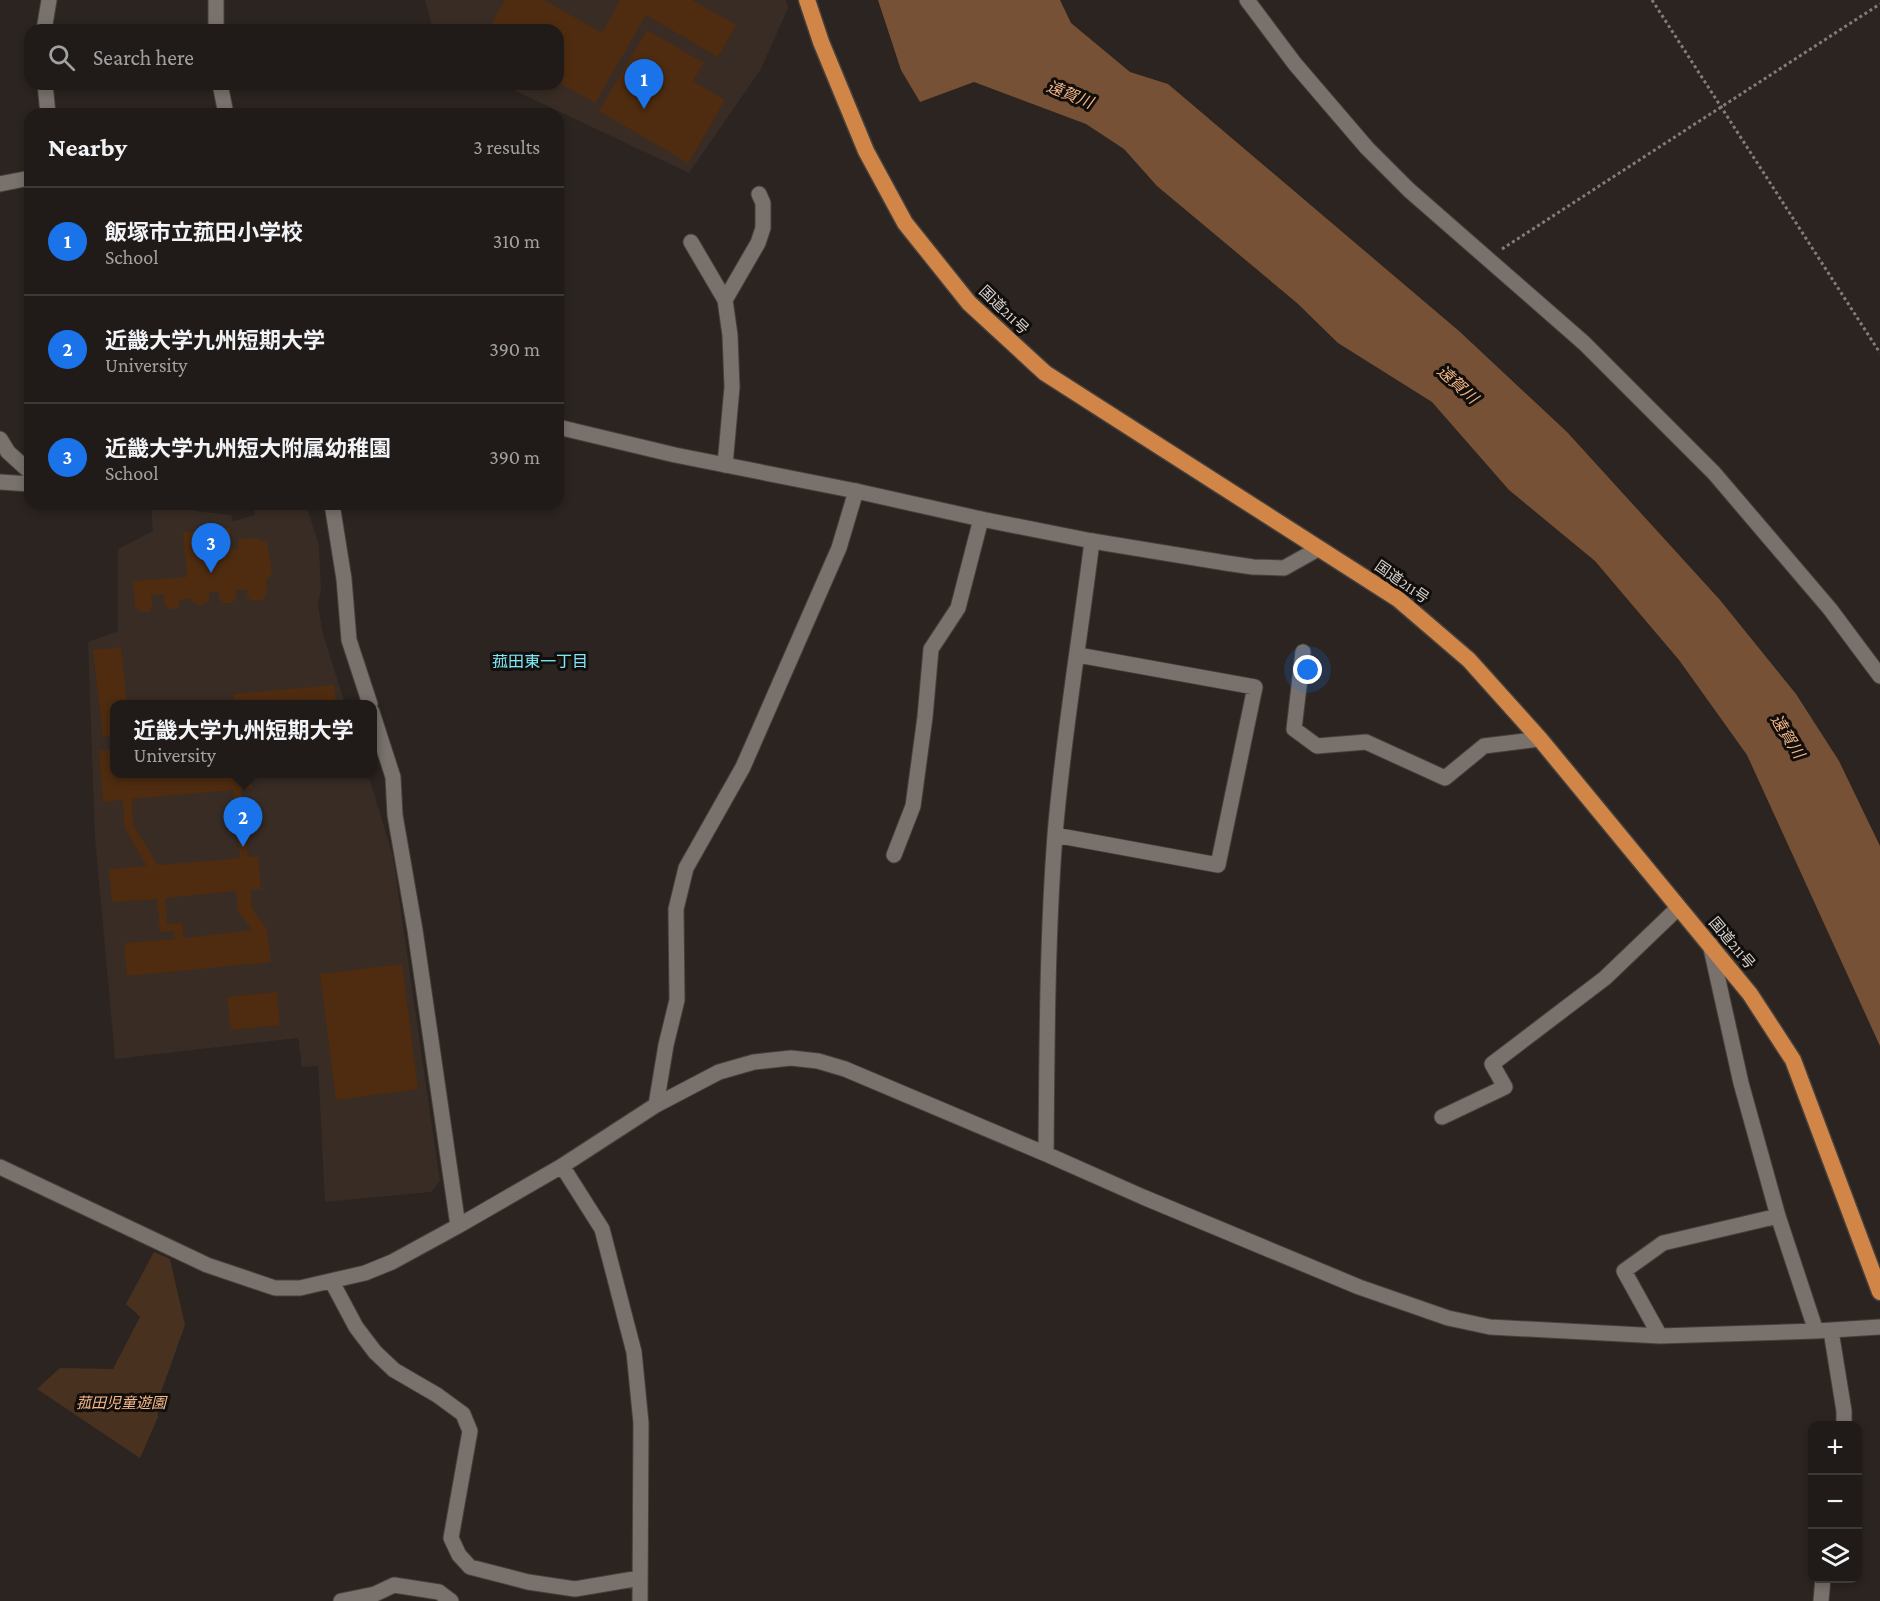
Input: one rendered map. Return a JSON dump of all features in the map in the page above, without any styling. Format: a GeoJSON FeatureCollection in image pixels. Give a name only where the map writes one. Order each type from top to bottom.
{"type":"FeatureCollection","features":[{"type":"Feature","properties":{"kind":"highway","name":"国道211号"},"geometry":{"type":"LineString","coordinates":[[807,0],[821,42],[866,152],[905,223],[969,303],[1045,373],[1398,598],[1469,660],[1540,739],[1750,994],[1793,1060],[1880,1292]]}},
{"type":"Feature","properties":{"kind":"street"},"geometry":{"type":"LineString","coordinates":[[45,24],[49,0]]}},
{"type":"Feature","properties":{"kind":"street"},"geometry":{"type":"LineString","coordinates":[[216,0],[216,24]]}},
{"type":"Feature","properties":{"kind":"street"},"geometry":{"type":"LineString","coordinates":[[1247,0],[1295,64],[1367,148],[1409,190],[1584,344],[1714,473],[1830,609],[1880,676]]}},
{"type":"Feature","properties":{"kind":"street"},"geometry":{"type":"LineString","coordinates":[[46,90],[47,108]]}},
{"type":"Feature","properties":{"kind":"street"},"geometry":{"type":"LineString","coordinates":[[221,90],[225,108]]}},
{"type":"Feature","properties":{"kind":"street"},"geometry":{"type":"LineString","coordinates":[[0,184],[24,179]]}},
{"type":"Feature","properties":{"kind":"street"},"geometry":{"type":"LineString","coordinates":[[725,300],[758,243],[763,228],[763,203],[759,194]]}},
{"type":"Feature","properties":{"kind":"street"},"geometry":{"type":"LineString","coordinates":[[691,242],[725,300],[730,335],[732,387],[725,465]]}},
{"type":"Feature","properties":{"kind":"street"},"geometry":{"type":"LineString","coordinates":[[564,428],[981,519],[1092,541],[1253,567],[1284,568],[1318,549]]}},
{"type":"Feature","properties":{"kind":"street"},"geometry":{"type":"LineString","coordinates":[[0,440],[8,452],[24,467]]}},
{"type":"Feature","properties":{"kind":"street"},"geometry":{"type":"LineString","coordinates":[[0,482],[24,484]]}},
{"type":"Feature","properties":{"kind":"street"},"geometry":{"type":"LineString","coordinates":[[656,1105],[666,1045],[677,1000],[676,909],[686,868],[742,767],[838,548],[856,491]]}},
{"type":"Feature","properties":{"kind":"street"},"geometry":{"type":"LineString","coordinates":[[333,510],[344,579],[349,640],[368,700]]}},
{"type":"Feature","properties":{"kind":"street"},"geometry":{"type":"LineString","coordinates":[[894,855],[913,806],[931,649],[958,608],[981,519]]}},
{"type":"Feature","properties":{"kind":"street"},"geometry":{"type":"LineString","coordinates":[[1046,1154],[1048,939],[1055,835],[1061,767],[1092,541]]}},
{"type":"Feature","properties":{"kind":"street"},"geometry":{"type":"LineString","coordinates":[[1303,652],[1294,729],[1317,746],[1366,742],[1445,778],[1484,746],[1540,739]]}},
{"type":"Feature","properties":{"kind":"street"},"geometry":{"type":"LineString","coordinates":[[1055,835],[1218,865],[1255,687],[1078,655]]}},
{"type":"Feature","properties":{"kind":"street"},"geometry":{"type":"LineString","coordinates":[[377,727],[393,777],[395,815],[415,930],[458,1226]]}},
{"type":"Feature","properties":{"kind":"street"},"geometry":{"type":"LineString","coordinates":[[1442,1117],[1505,1087],[1492,1064],[1605,978],[1678,908]]}},
{"type":"Feature","properties":{"kind":"street"},"geometry":{"type":"LineString","coordinates":[[1710,944],[1741,1083],[1778,1216],[1824,1331],[1843,1421]]}},
{"type":"Feature","properties":{"kind":"street"},"geometry":{"type":"LineString","coordinates":[[0,1167],[207,1265],[275,1288],[300,1288],[365,1273],[392,1262],[562,1166],[656,1105],[719,1072],[754,1062],[791,1058],[818,1061],[845,1069],[1359,1287],[1448,1318],[1491,1327],[1660,1336],[1880,1327]]}},
{"type":"Feature","properties":{"kind":"street"},"geometry":{"type":"LineString","coordinates":[[562,1166],[602,1229],[634,1352],[641,1423],[640,1601]]}},
{"type":"Feature","properties":{"kind":"street"},"geometry":{"type":"LineString","coordinates":[[1660,1336],[1624,1271],[1663,1244],[1778,1216]]}},
{"type":"Feature","properties":{"kind":"street"},"geometry":{"type":"LineString","coordinates":[[333,1282],[356,1327],[375,1352],[394,1370],[437,1395],[463,1414],[470,1431],[451,1538],[459,1555],[470,1567],[528,1582],[575,1589],[640,1578]]}},
{"type":"Feature","properties":{"kind":"street"},"geometry":{"type":"LineString","coordinates":[[1821,1601],[1823,1583]]}},
{"type":"Feature","properties":{"kind":"street"},"geometry":{"type":"LineString","coordinates":[[341,1601],[375,1594],[394,1585],[439,1593],[452,1601]]}},
{"type":"Feature","properties":{"kind":"street"},"geometry":{"type":"LineString","coordinates":[[564,1601],[575,1589]]}},
{"type":"Feature","properties":{"kind":"path"},"geometry":{"type":"LineString","coordinates":[[1652,0],[1880,353]]}},
{"type":"Feature","properties":{"kind":"path"},"geometry":{"type":"LineString","coordinates":[[1488,258],[1880,4]]}},
{"type":"Feature","properties":{"kind":"shaded area"},"geometry":{"type":"Polygon","coordinates":[[[425,0],[786,0],[788,8],[761,69],[689,173],[564,114],[564,108],[552,108],[514,90],[564,90],[564,24],[431,24],[425,0]]]}},
{"type":"Feature","properties":{"kind":"shaded area"},"geometry":{"type":"Polygon","coordinates":[[[151,510],[195,510],[231,515],[233,521],[255,515],[254,510],[308,510],[319,546],[321,588],[318,605],[323,634],[344,700],[110,700],[110,778],[369,778],[393,856],[440,1181],[431,1192],[325,1202],[318,1066],[302,1067],[298,1038],[115,1059],[95,838],[88,642],[118,631],[118,549],[153,531],[151,510]]]}},
{"type":"Feature","properties":{"kind":"green space","name":"菰田児童遊園"},"geometry":{"type":"Polygon","coordinates":[[[154,1252],[170,1259],[185,1325],[157,1403],[158,1417],[140,1458],[37,1389],[60,1368],[113,1369],[140,1317],[126,1304],[154,1252]]]}},
{"type":"Feature","properties":{"kind":"water","name":"遠賀川"},"geometry":{"type":"Polygon","coordinates":[[[878,0],[1060,0],[1071,23],[1130,72],[1168,84],[1459,331],[1567,432],[1720,600],[1796,694],[1839,761],[1880,846],[1880,1046],[1747,755],[1679,660],[1595,561],[1509,490],[1432,402],[1338,343],[1297,303],[1157,186],[1124,149],[1086,124],[974,82],[920,102],[901,70],[878,0]]]}},
{"type":"Feature","properties":{"kind":"building"},"geometry":{"type":"Polygon","coordinates":[[[505,0],[544,0],[602,33],[620,0],[692,0],[736,25],[718,57],[646,15],[595,103],[564,85],[564,24],[491,24],[505,0]]]}},
{"type":"Feature","properties":{"kind":"building"},"geometry":{"type":"Polygon","coordinates":[[[647,30],[704,63],[693,81],[725,100],[688,163],[599,111],[647,30]]]}},
{"type":"Feature","properties":{"kind":"building"},"geometry":{"type":"Polygon","coordinates":[[[208,526],[230,528],[231,549],[238,549],[238,539],[259,538],[259,541],[267,541],[272,574],[266,581],[267,593],[262,600],[251,600],[247,597],[247,590],[236,590],[236,597],[232,603],[224,603],[219,598],[219,591],[209,592],[209,599],[205,604],[199,605],[192,602],[192,599],[179,600],[180,605],[176,609],[171,609],[165,606],[164,594],[151,595],[152,606],[149,612],[141,612],[135,606],[133,581],[187,577],[183,532],[196,531],[198,528],[208,526]]]}},
{"type":"Feature","properties":{"kind":"building"},"geometry":{"type":"Polygon","coordinates":[[[121,647],[127,700],[110,700],[110,736],[103,737],[93,650],[121,647]]]}},
{"type":"Feature","properties":{"kind":"building"},"geometry":{"type":"Polygon","coordinates":[[[334,685],[336,700],[234,700],[233,694],[334,685]]]}},
{"type":"Feature","properties":{"kind":"building"},"geometry":{"type":"Polygon","coordinates":[[[110,750],[110,778],[251,778],[252,788],[241,789],[248,857],[258,856],[261,889],[251,890],[252,908],[267,929],[271,962],[127,976],[124,943],[175,939],[174,931],[160,932],[157,899],[112,902],[109,869],[147,866],[124,827],[123,800],[103,802],[99,751],[110,750]],[[233,790],[132,799],[133,825],[158,865],[240,858],[233,790]],[[236,891],[165,898],[167,924],[182,923],[184,938],[252,930],[238,911],[236,891]]]}},
{"type":"Feature","properties":{"kind":"building"},"geometry":{"type":"Polygon","coordinates":[[[402,964],[418,1089],[336,1100],[320,974],[402,964]]]}},
{"type":"Feature","properties":{"kind":"building"},"geometry":{"type":"Polygon","coordinates":[[[277,992],[280,1025],[231,1030],[227,997],[277,992]]]}},
{"type":"Feature","properties":{"kind":"place","name":"飯塚市立菰田小学校"},"geometry":{"type":"Point","coordinates":[644,109]}},
{"type":"Feature","properties":{"kind":"place","name":"近畿大学九州短大附属幼稚園"},"geometry":{"type":"Point","coordinates":[211,573]}},
{"type":"Feature","properties":{"kind":"place","name":"近畿大学九州短期大学"},"geometry":{"type":"Point","coordinates":[243,847]}},
{"type":"Feature","properties":{"kind":"district","name":"菰田東一丁目"},"geometry":{"type":"Point","coordinates":[540,661]}}]}
